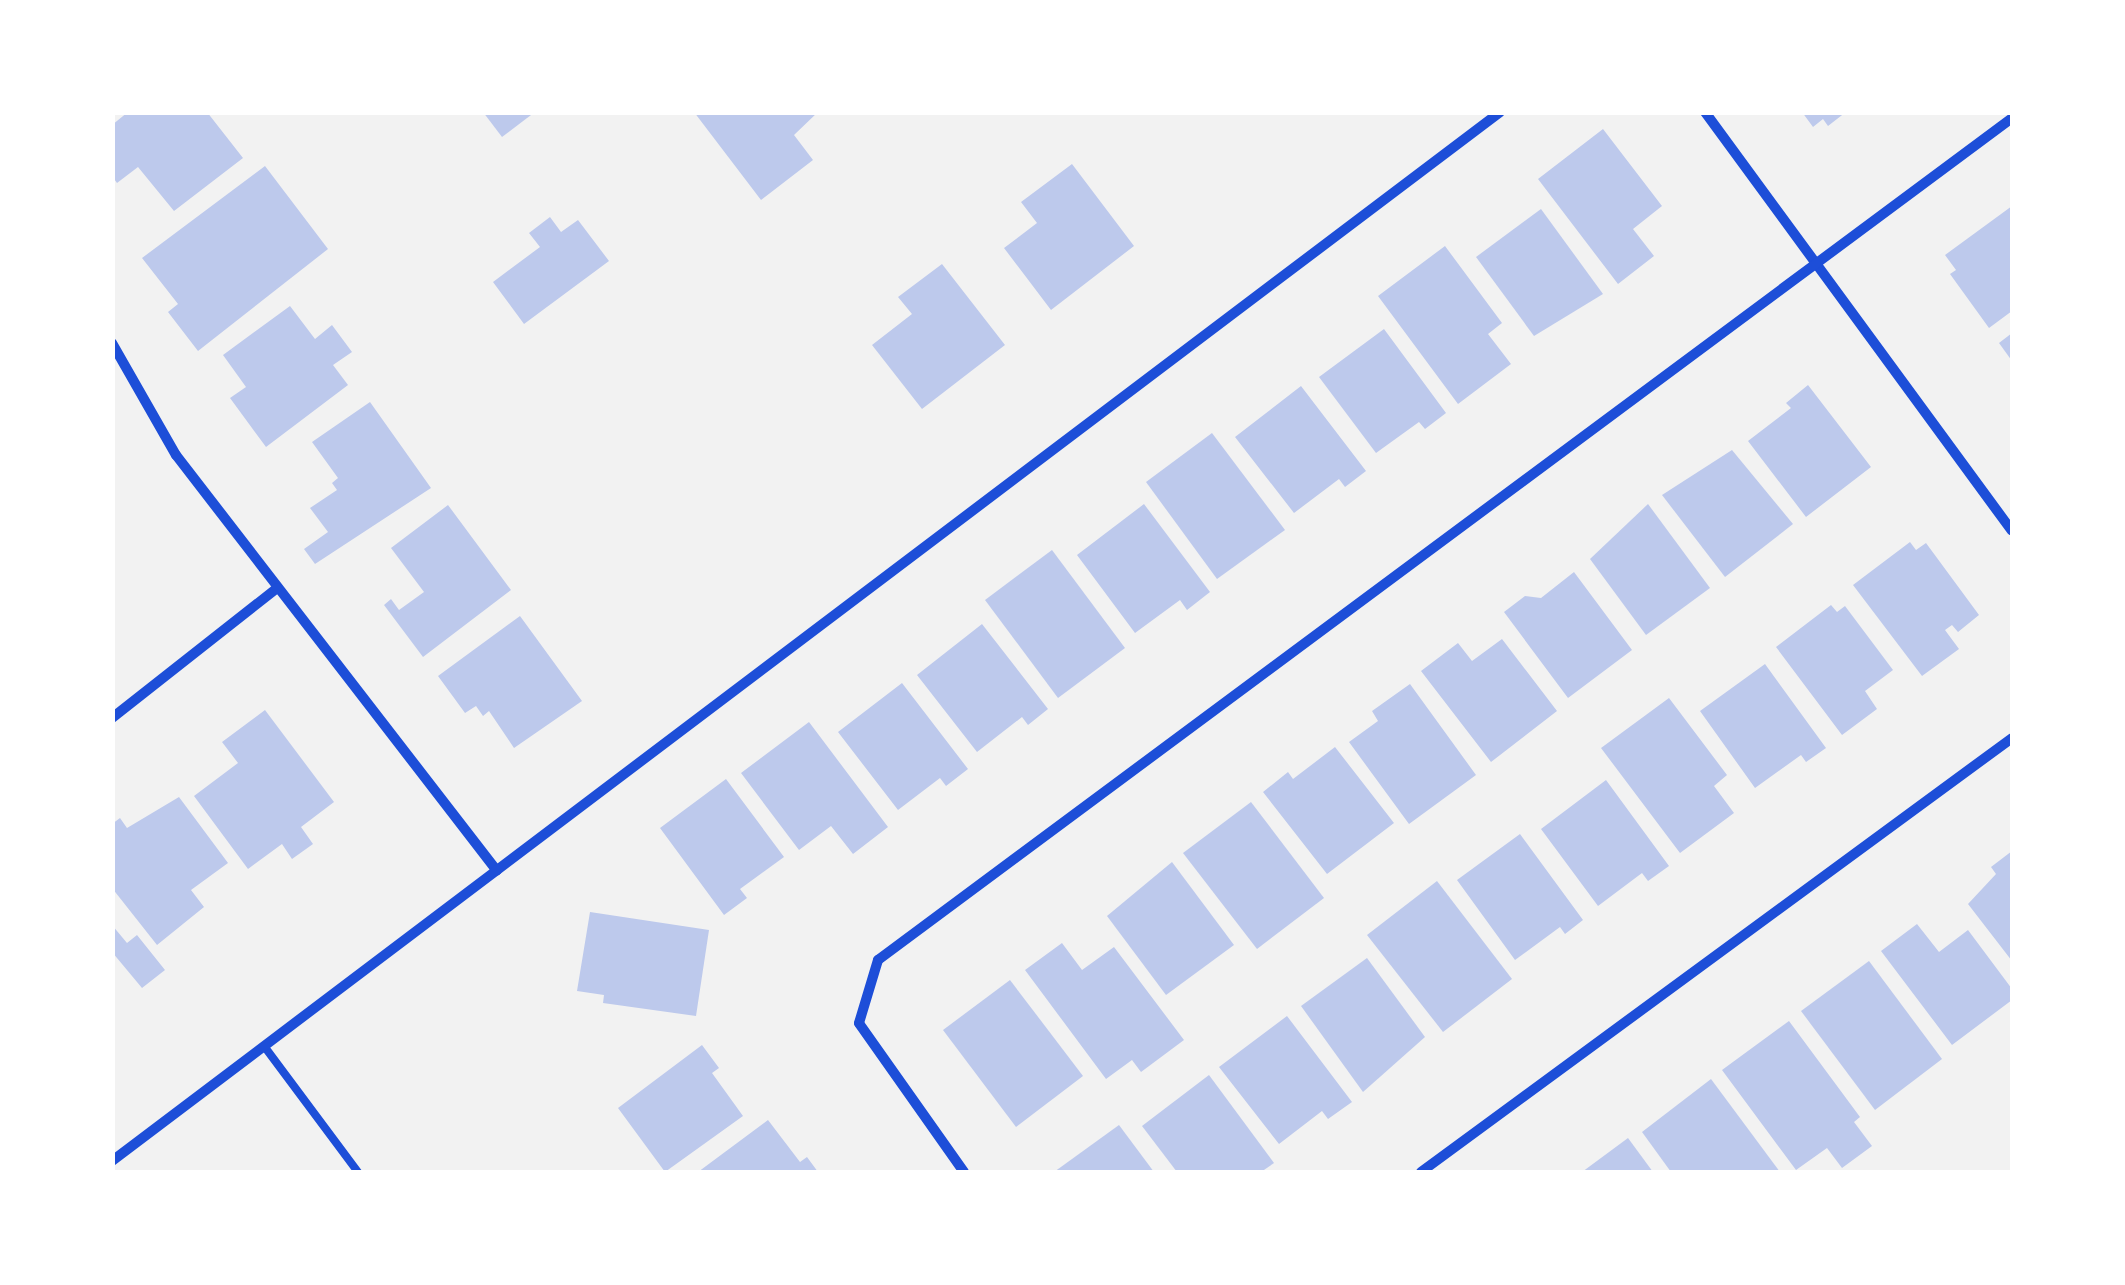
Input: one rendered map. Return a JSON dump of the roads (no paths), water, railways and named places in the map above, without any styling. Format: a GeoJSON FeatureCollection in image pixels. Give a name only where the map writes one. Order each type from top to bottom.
{"type":"FeatureCollection","features":[{"type":"Feature","properties":{"kind":"street"},"geometry":{"type":"LineString","coordinates":[[112,1161],[1500,112]]}},
{"type":"Feature","properties":{"kind":"street"},"geometry":{"type":"LineString","coordinates":[[1705,112],[1822,264],[2012,531]]}},
{"type":"Feature","properties":{"kind":"street"},"geometry":{"type":"LineString","coordinates":[[964,1172],[859,1023],[878,960],[1822,264],[2012,118]]}},
{"type":"Feature","properties":{"kind":"street"},"geometry":{"type":"LineString","coordinates":[[112,343],[176,455],[497,871]]}},
{"type":"Feature","properties":{"kind":"street"},"geometry":{"type":"LineString","coordinates":[[112,718],[277,588]]}},
{"type":"Feature","properties":{"kind":"street"},"geometry":{"type":"LineString","coordinates":[[1421,1172],[2012,738]]}},
{"type":"Feature","properties":{"kind":"lane"},"geometry":{"type":"LineString","coordinates":[[264,1046],[358,1172]]}}]}
